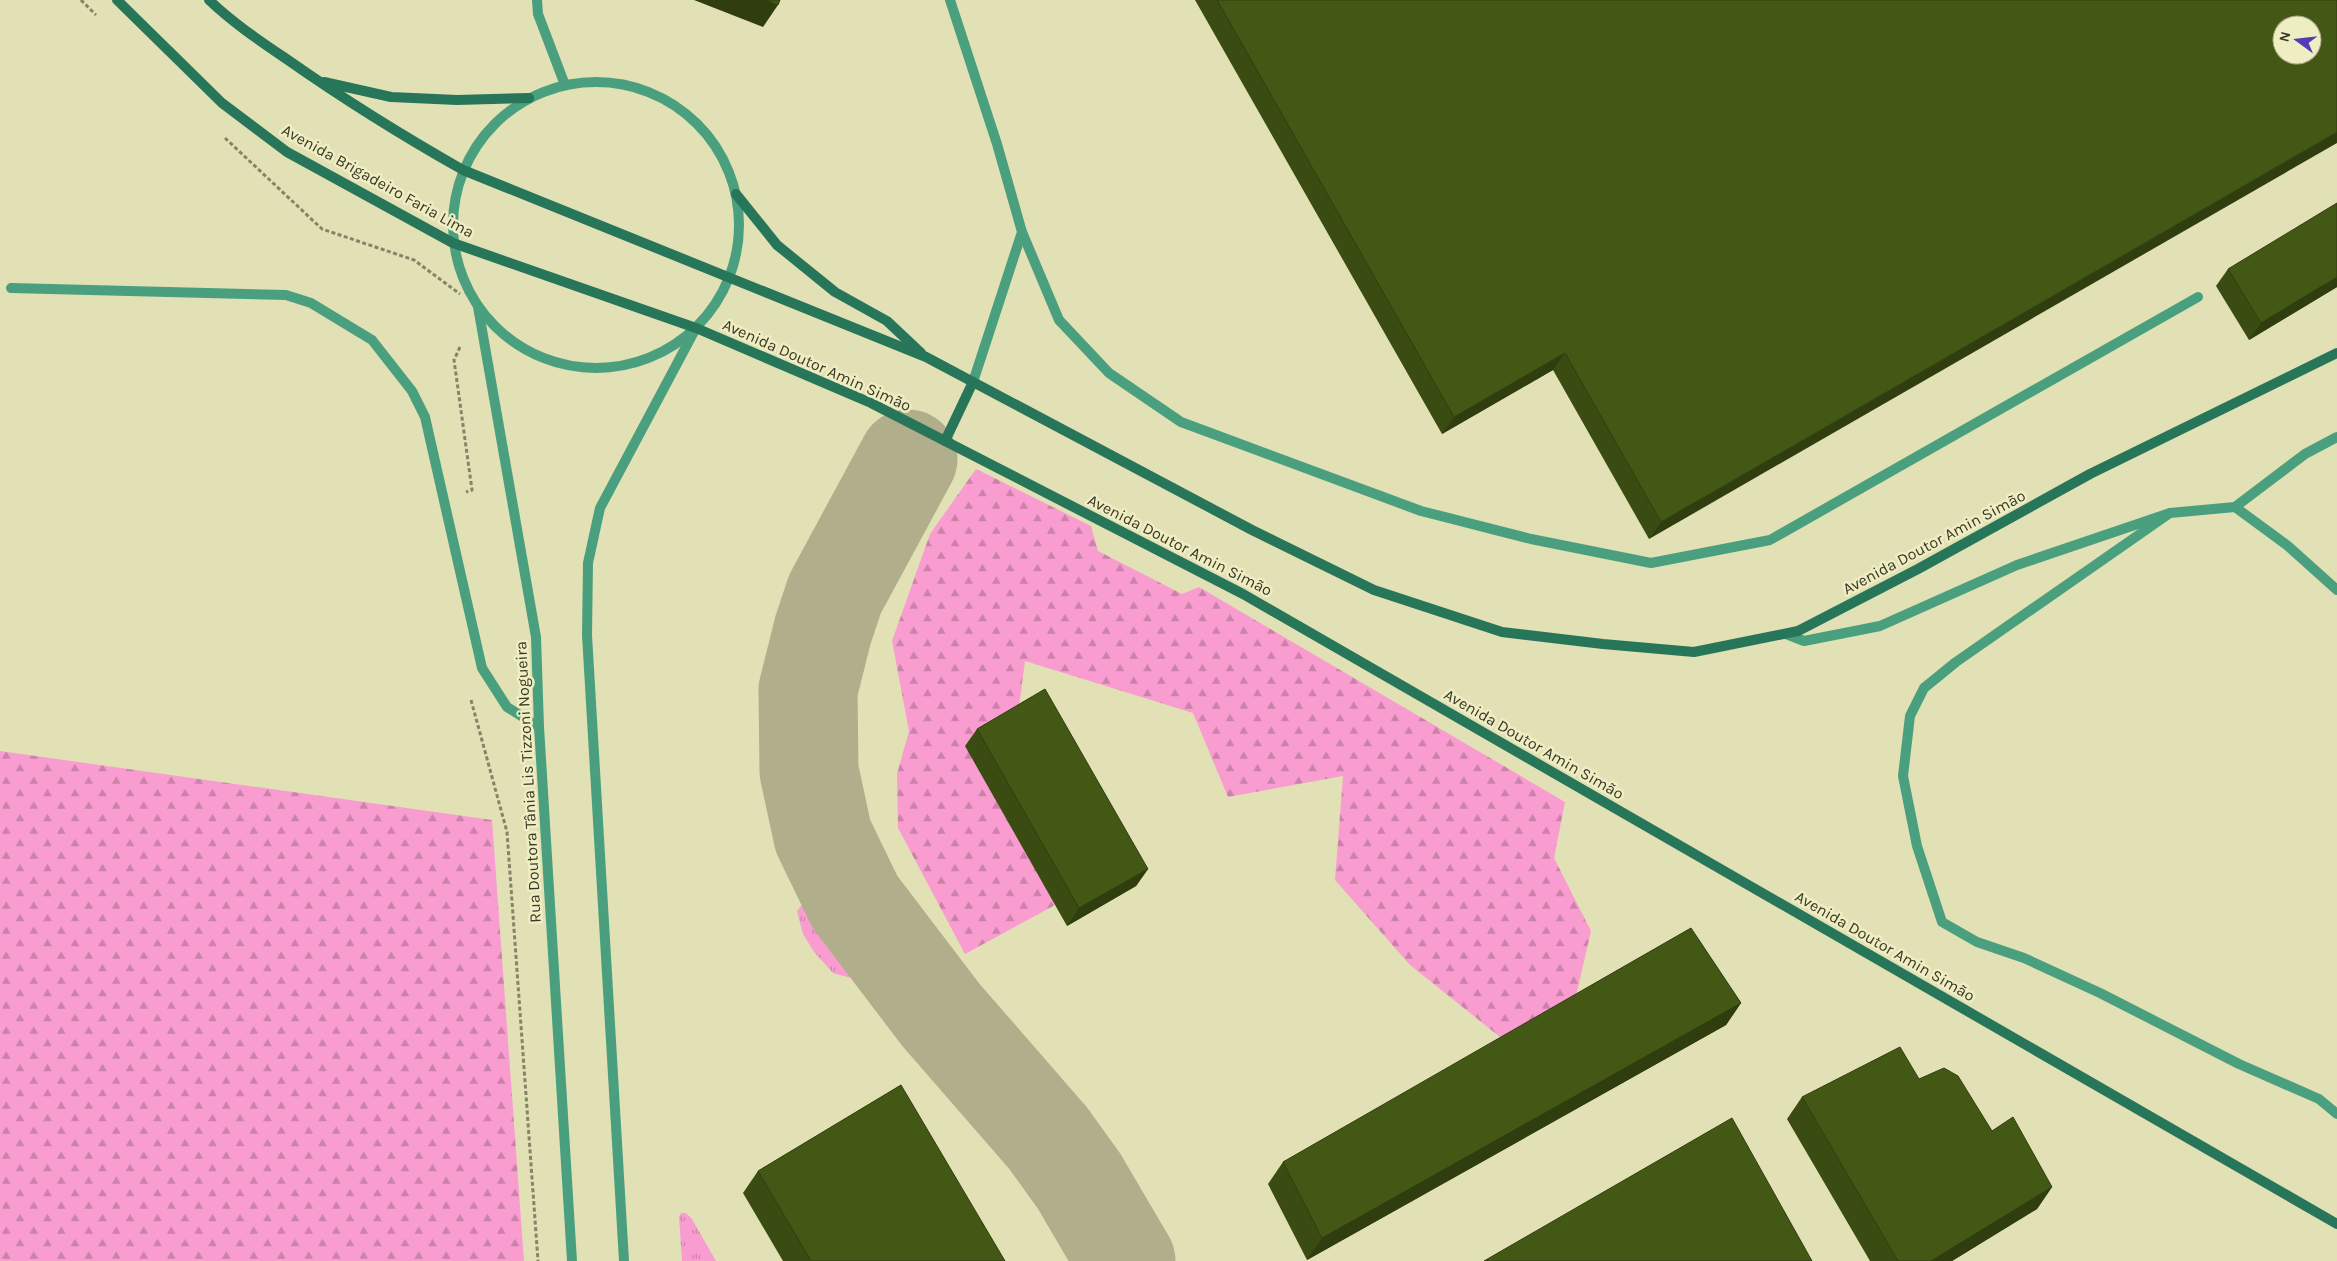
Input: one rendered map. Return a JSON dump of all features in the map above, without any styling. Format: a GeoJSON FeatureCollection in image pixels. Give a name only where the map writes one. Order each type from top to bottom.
{"type":"FeatureCollection","features":[{"type":"Feature","properties":{"kind":"street","name":"Avenida Brigadeiro Faria Lima"},"geometry":{"type":"LineString","coordinates":[[117,0],[222,103],[287,152],[453,243],[696,328]]}},
{"type":"Feature","properties":{"kind":"street"},"geometry":{"type":"LineString","coordinates":[[209,0],[227,18],[317,81],[400,134],[463,170],[729,278]]}},
{"type":"Feature","properties":{"kind":"street"},"geometry":{"type":"LineString","coordinates":[[537,0],[538,14],[565,85]]}},
{"type":"Feature","properties":{"kind":"street"},"geometry":{"type":"LineString","coordinates":[[950,0],[997,144],[1022,232],[1059,320],[1109,373],[1181,422],[1421,511],[1531,539],[1651,563],[1770,540],[2198,297]]}},
{"type":"Feature","properties":{"kind":"street"},"geometry":{"type":"LineString","coordinates":[[317,81],[391,97],[457,100],[529,98]]}},
{"type":"Feature","properties":{"kind":"street"},"geometry":{"type":"LineString","coordinates":[[624,1261],[587,635],[588,563],[600,508],[696,328],[715,304],[729,278],[738,239],[740,220],[736,194],[726,163],[705,132],[676,106],[641,88],[604,81],[565,85],[529,98],[502,117],[479,142],[463,170],[454,206],[453,243],[462,276],[478,307],[506,338],[541,359],[582,368],[623,367],[663,352],[696,328]]}},
{"type":"Feature","properties":{"kind":"street"},"geometry":{"type":"LineString","coordinates":[[736,194],[777,245],[835,292],[887,320],[926,357]]}},
{"type":"Feature","properties":{"kind":"street"},"geometry":{"type":"LineString","coordinates":[[945,441],[974,382],[1022,232]]}},
{"type":"Feature","properties":{"kind":"street","name":"Avenida Doutor Amin Simão"},"geometry":{"type":"LineString","coordinates":[[729,278],[926,357],[1252,530],[1374,590],[1502,632],[1694,652],[1798,631],[1918,570],[2090,474],[2337,353]]}},
{"type":"Feature","properties":{"kind":"street"},"geometry":{"type":"LineString","coordinates":[[11,288],[286,295],[311,303],[372,340],[412,391],[425,417],[482,668],[507,707],[539,727]]}},
{"type":"Feature","properties":{"kind":"street","name":"Rua Doutora Tânia Lis Tizzoni Nogueira"},"geometry":{"type":"LineString","coordinates":[[478,307],[536,637],[539,727],[572,1261]]}},
{"type":"Feature","properties":{"kind":"street","name":"Avenida Doutor Amin Simão"},"geometry":{"type":"LineString","coordinates":[[696,328],[871,404],[1243,594],[2337,1224]]}},
{"type":"Feature","properties":{"kind":"street"},"geometry":{"type":"LineString","coordinates":[[1786,634],[1804,641],[1880,626],[2017,565],[2170,513],[2235,507],[2305,454],[2337,437]]}},
{"type":"Feature","properties":{"kind":"street"},"geometry":{"type":"LineString","coordinates":[[2235,507],[2288,546],[2337,590]]}},
{"type":"Feature","properties":{"kind":"street"},"geometry":{"type":"LineString","coordinates":[[2170,513],[1956,662],[1924,688],[1910,716],[1903,776],[1917,846],[1942,922],[1977,942],[2024,958],[2100,993],[2215,1052],[2319,1099],[2337,1114]]}},
{"type":"Feature","properties":{"kind":"path"},"geometry":{"type":"LineString","coordinates":[[444,499],[472,490],[454,360],[478,307]]}},
{"type":"Feature","properties":{"kind":"path"},"geometry":{"type":"LineString","coordinates":[[470,694],[507,832],[538,1261]]}},
{"type":"Feature","properties":{"kind":"green space"},"geometry":{"type":"Polygon","coordinates":[[[976,469],[1091,526],[1098,551],[1182,594],[1199,587],[1565,802],[1554,858],[1591,931],[1569,1026],[1505,1041],[1410,965],[1335,880],[1343,776],[1228,797],[1193,713],[1025,661],[1007,798],[1055,905],[965,954],[898,828],[897,774],[909,731],[892,641],[930,534],[976,469]]]}},
{"type":"Feature","properties":{"kind":"green space"},"geometry":{"type":"Polygon","coordinates":[[[0,751],[492,820],[524,1261],[0,1261],[0,751]]]}},
{"type":"Feature","properties":{"kind":"green space"},"geometry":{"type":"Polygon","coordinates":[[[812,902],[820,907],[862,981],[833,973],[814,952],[803,934],[797,911],[802,905],[812,902]]]}},
{"type":"Feature","properties":{"kind":"green space"},"geometry":{"type":"Polygon","coordinates":[[[681,1213],[686,1213],[692,1219],[716,1261],[682,1261],[679,1217],[681,1213]]]}},
{"type":"Feature","properties":{"kind":"building"},"geometry":{"type":"Polygon","coordinates":[[[766,0],[780,0],[778,5],[766,0]]]}},
{"type":"Feature","properties":{"kind":"building"},"geometry":{"type":"Polygon","coordinates":[[[1217,0],[2337,0],[2337,132],[1661,522],[1565,353],[1454,417],[1217,0]]]}},
{"type":"Feature","properties":{"kind":"building"},"geometry":{"type":"Polygon","coordinates":[[[2337,203],[2337,277],[2261,323],[2228,269],[2337,203]]]}},
{"type":"Feature","properties":{"kind":"building"},"geometry":{"type":"Polygon","coordinates":[[[1045,689],[1148,869],[1079,908],[977,729],[1045,689]]]}},
{"type":"Feature","properties":{"kind":"building"},"geometry":{"type":"Polygon","coordinates":[[[1691,928],[1741,1003],[1322,1238],[1283,1162],[1691,928]]]}},
{"type":"Feature","properties":{"kind":"building"},"geometry":{"type":"Polygon","coordinates":[[[1900,1047],[1919,1079],[1944,1068],[1958,1076],[1992,1131],[2013,1117],[2052,1187],[1931,1261],[1898,1261],[1802,1097],[1900,1047]]]}},
{"type":"Feature","properties":{"kind":"building"},"geometry":{"type":"Polygon","coordinates":[[[901,1085],[1005,1261],[811,1261],[758,1171],[901,1085]]]}},
{"type":"Feature","properties":{"kind":"building"},"geometry":{"type":"Polygon","coordinates":[[[1732,1118],[1812,1261],[1484,1261],[1732,1118]]]}},
{"type":"Feature","properties":{"kind":"taxiway"},"geometry":{"type":"LineString","coordinates":[[908,459],[835,594],[823,630],[808,690],[809,771],[823,836],[855,902],[941,1015],[1048,1138],[1079,1181],[1126,1261]]}}]}
